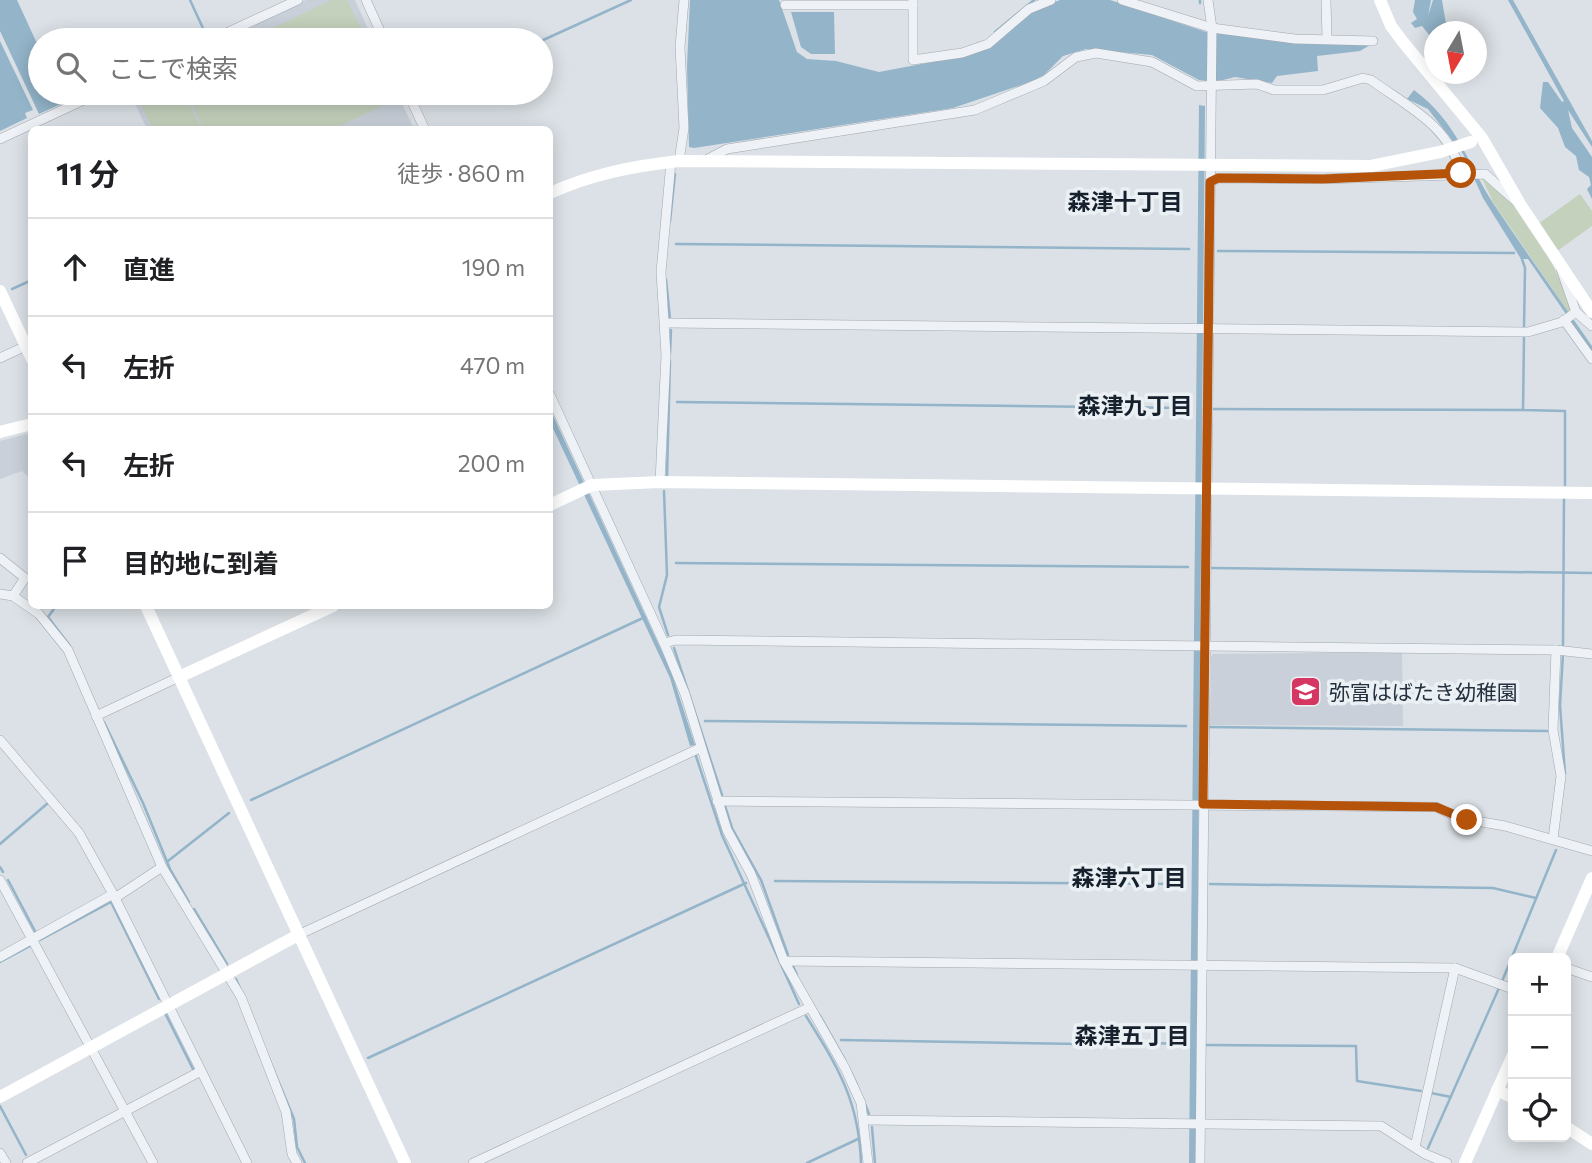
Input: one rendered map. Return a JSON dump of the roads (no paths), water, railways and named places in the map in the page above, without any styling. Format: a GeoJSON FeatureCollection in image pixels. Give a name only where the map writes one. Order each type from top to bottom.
{"type":"FeatureCollection","features":[{"type":"Feature","properties":{"kind":"street"},"geometry":{"type":"LineString","coordinates":[[237,28],[298,0]]}},
{"type":"Feature","properties":{"kind":"street"},"geometry":{"type":"LineString","coordinates":[[366,0],[379,28]]}},
{"type":"Feature","properties":{"kind":"street"},"geometry":{"type":"LineString","coordinates":[[660,482],[666,323],[661,272],[675,161],[684,128],[680,47],[684,0]]}},
{"type":"Feature","properties":{"kind":"street"},"geometry":{"type":"LineString","coordinates":[[785,5],[913,2],[913,60],[924,60],[988,44],[1029,9],[1051,0]]}},
{"type":"Feature","properties":{"kind":"street"},"geometry":{"type":"LineString","coordinates":[[1122,0],[1212,28],[1295,39],[1373,41]]}},
{"type":"Feature","properties":{"kind":"street"},"geometry":{"type":"LineString","coordinates":[[1200,1163],[1195,1123],[1202,965],[1198,804],[1199,488],[1202,329],[1210,182],[1204,166],[1212,28],[1208,0]]}},
{"type":"Feature","properties":{"kind":"street"},"geometry":{"type":"LineString","coordinates":[[1326,0],[1327,38]]}},
{"type":"Feature","properties":{"kind":"street"},"geometry":{"type":"LineString","coordinates":[[1380,0],[1391,26],[1476,140],[1592,312]]}},
{"type":"Feature","properties":{"kind":"street"},"geometry":{"type":"LineString","coordinates":[[704,161],[726,149],[975,110],[1037,85],[1069,61],[1084,55],[1104,53],[1152,62],[1197,86],[1210,87],[1227,83],[1257,84],[1274,90],[1323,90],[1363,78],[1371,80],[1426,116],[1466,173]]}},
{"type":"Feature","properties":{"kind":"street"},"geometry":{"type":"LineString","coordinates":[[0,139],[73,105]]}},
{"type":"Feature","properties":{"kind":"street"},"geometry":{"type":"LineString","coordinates":[[414,105],[423,126]]}},
{"type":"Feature","properties":{"kind":"street"},"geometry":{"type":"LineString","coordinates":[[553,191],[611,171],[675,161],[1371,166],[1440,152],[1476,140]]}},
{"type":"Feature","properties":{"kind":"street"},"geometry":{"type":"LineString","coordinates":[[1210,182],[1218,178],[1358,179],[1481,174],[1491,178],[1513,201],[1520,204]]}},
{"type":"Feature","properties":{"kind":"street"},"geometry":{"type":"LineString","coordinates":[[1561,265],[1570,316],[1592,359]]}},
{"type":"Feature","properties":{"kind":"street"},"geometry":{"type":"LineString","coordinates":[[0,291],[28,350]]}},
{"type":"Feature","properties":{"kind":"street"},"geometry":{"type":"LineString","coordinates":[[666,323],[1528,332],[1570,316],[1592,327]]}},
{"type":"Feature","properties":{"kind":"street"},"geometry":{"type":"LineString","coordinates":[[0,358],[26,346]]}},
{"type":"Feature","properties":{"kind":"street"},"geometry":{"type":"LineString","coordinates":[[553,403],[586,487],[664,643],[685,694],[727,830],[751,874],[784,961],[808,1008],[845,1068],[865,1120],[869,1163]]}},
{"type":"Feature","properties":{"kind":"street"},"geometry":{"type":"LineString","coordinates":[[0,432],[28,425]]}},
{"type":"Feature","properties":{"kind":"street"},"geometry":{"type":"LineString","coordinates":[[553,504],[586,487],[660,482],[1592,493]]}},
{"type":"Feature","properties":{"kind":"street"},"geometry":{"type":"LineString","coordinates":[[0,558],[24,578],[13,597]]}},
{"type":"Feature","properties":{"kind":"street"},"geometry":{"type":"LineString","coordinates":[[0,594],[13,597],[28,607]]}},
{"type":"Feature","properties":{"kind":"street"},"geometry":{"type":"LineString","coordinates":[[31,609],[68,650],[162,867],[241,997],[286,1112],[292,1154],[298,1163]]}},
{"type":"Feature","properties":{"kind":"street"},"geometry":{"type":"LineString","coordinates":[[147,609],[405,1163]]}},
{"type":"Feature","properties":{"kind":"street"},"geometry":{"type":"LineString","coordinates":[[96,716],[326,609]]}},
{"type":"Feature","properties":{"kind":"street"},"geometry":{"type":"LineString","coordinates":[[664,643],[676,640],[1556,650],[1592,654]]}},
{"type":"Feature","properties":{"kind":"street"},"geometry":{"type":"LineString","coordinates":[[1553,839],[1561,776],[1553,730],[1556,650]]}},
{"type":"Feature","properties":{"kind":"street"},"geometry":{"type":"LineString","coordinates":[[0,740],[79,833],[114,896],[247,1163]]}},
{"type":"Feature","properties":{"kind":"street"},"geometry":{"type":"LineString","coordinates":[[0,1097],[298,935],[700,748]]}},
{"type":"Feature","properties":{"kind":"street"},"geometry":{"type":"LineString","coordinates":[[717,801],[1436,807],[1459,818],[1553,839],[1592,851]]}},
{"type":"Feature","properties":{"kind":"street"},"geometry":{"type":"LineString","coordinates":[[0,957],[162,867]]}},
{"type":"Feature","properties":{"kind":"street"},"geometry":{"type":"LineString","coordinates":[[1559,953],[1592,878]]}},
{"type":"Feature","properties":{"kind":"street"},"geometry":{"type":"LineString","coordinates":[[0,880],[153,1163]]}},
{"type":"Feature","properties":{"kind":"street"},"geometry":{"type":"LineString","coordinates":[[784,961],[1455,968],[1508,987]]}},
{"type":"Feature","properties":{"kind":"street"},"geometry":{"type":"LineString","coordinates":[[1415,1147],[1455,968]]}},
{"type":"Feature","properties":{"kind":"street"},"geometry":{"type":"LineString","coordinates":[[1571,970],[1592,976]]}},
{"type":"Feature","properties":{"kind":"street"},"geometry":{"type":"LineString","coordinates":[[473,1163],[808,1008]]}},
{"type":"Feature","properties":{"kind":"street"},"geometry":{"type":"LineString","coordinates":[[1465,1163],[1508,1066]]}},
{"type":"Feature","properties":{"kind":"street"},"geometry":{"type":"LineString","coordinates":[[27,1163],[201,1070]]}},
{"type":"Feature","properties":{"kind":"street"},"geometry":{"type":"LineString","coordinates":[[1497,1090],[1508,1096]]}},
{"type":"Feature","properties":{"kind":"street"},"geometry":{"type":"LineString","coordinates":[[865,1120],[1381,1126],[1447,1163]]}},
{"type":"Feature","properties":{"kind":"street"},"geometry":{"type":"LineString","coordinates":[[1571,1130],[1592,1144]]}},
{"type":"Feature","properties":{"kind":"street"},"geometry":{"type":"LineString","coordinates":[[0,1153],[6,1163]]}},
{"type":"Feature","properties":{"kind":"water"},"geometry":{"type":"Polygon","coordinates":[[[0,0],[17,0],[30,28],[28,91],[0,31],[0,0]]]}},
{"type":"Feature","properties":{"kind":"water"},"geometry":{"type":"Polygon","coordinates":[[[690,0],[779,0],[797,52],[807,59],[836,61],[879,72],[964,56],[1030,12],[1060,0],[1110,0],[1206,32],[1372,44],[1360,51],[1317,56],[1318,71],[1277,76],[1272,83],[1235,77],[1215,82],[1199,80],[1152,55],[1086,49],[1063,56],[1044,75],[1033,81],[953,108],[694,148],[689,147],[687,66],[690,0]]]}},
{"type":"Feature","properties":{"kind":"water"},"geometry":{"type":"Polygon","coordinates":[[[1415,0],[1431,0],[1428,16],[1433,0],[1442,0],[1446,21],[1424,21],[1424,28],[1422,26],[1415,28],[1411,23],[1417,19],[1413,12],[1415,0]]]}},
{"type":"Feature","properties":{"kind":"water"},"geometry":{"type":"Polygon","coordinates":[[[1508,0],[1513,0],[1592,141],[1592,147],[1568,110],[1572,128],[1592,157],[1592,199],[1587,189],[1591,185],[1589,177],[1579,170],[1576,156],[1565,147],[1558,128],[1540,108],[1543,82],[1548,82],[1562,102],[1564,101],[1508,0]]]}},
{"type":"Feature","properties":{"kind":"water"},"geometry":{"type":"Polygon","coordinates":[[[791,12],[834,12],[835,54],[811,54],[801,47],[791,12]]]}},
{"type":"Feature","properties":{"kind":"water"},"geometry":{"type":"Polygon","coordinates":[[[0,41],[28,100],[28,105],[33,110],[25,113],[27,118],[0,131],[0,41]]]}},
{"type":"Feature","properties":{"kind":"water"},"geometry":{"type":"Polygon","coordinates":[[[1414,90],[1451,129],[1493,203],[1592,346],[1592,352],[1528,259],[1521,259],[1483,198],[1463,154],[1428,109],[1407,99],[1414,90]]]}},
{"type":"Feature","properties":{"kind":"water"},"geometry":{"type":"Polygon","coordinates":[[[35,105],[58,105],[39,114],[35,105]]]}},
{"type":"Feature","properties":{"kind":"water"},"geometry":{"type":"Polygon","coordinates":[[[1199,105],[1205,106],[1196,1163],[1189,1163],[1199,105]]]}},
{"type":"Feature","properties":{"kind":"water"},"geometry":{"type":"Polygon","coordinates":[[[553,415],[671,671],[695,745],[690,746],[670,678],[553,428],[553,415]]]}},
{"type":"Feature","properties":{"kind":"waterway"},"geometry":{"type":"LineString","coordinates":[[190,0],[203,28]]}},
{"type":"Feature","properties":{"kind":"waterway"},"geometry":{"type":"LineString","coordinates":[[553,36],[631,0]]}},
{"type":"Feature","properties":{"kind":"waterway"},"geometry":{"type":"LineString","coordinates":[[995,32],[1034,0]]}},
{"type":"Feature","properties":{"kind":"waterway"},"geometry":{"type":"LineString","coordinates":[[670,221],[675,174]]}},
{"type":"Feature","properties":{"kind":"waterway"},"geometry":{"type":"LineString","coordinates":[[676,244],[1189,249]]}},
{"type":"Feature","properties":{"kind":"waterway"},"geometry":{"type":"LineString","coordinates":[[1218,251],[1514,253]]}},
{"type":"Feature","properties":{"kind":"waterway"},"geometry":{"type":"LineString","coordinates":[[1522,259],[1525,268],[1524,328]]}},
{"type":"Feature","properties":{"kind":"waterway"},"geometry":{"type":"LineString","coordinates":[[666,280],[670,319]]}},
{"type":"Feature","properties":{"kind":"waterway"},"geometry":{"type":"LineString","coordinates":[[12,289],[28,282]]}},
{"type":"Feature","properties":{"kind":"waterway"},"geometry":{"type":"LineString","coordinates":[[670,354],[671,330]]}},
{"type":"Feature","properties":{"kind":"waterway"},"geometry":{"type":"LineString","coordinates":[[1524,338],[1523,410],[1565,411],[1565,485]]}},
{"type":"Feature","properties":{"kind":"waterway"},"geometry":{"type":"LineString","coordinates":[[667,477],[670,361]]}},
{"type":"Feature","properties":{"kind":"waterway"},"geometry":{"type":"LineString","coordinates":[[677,402],[1189,408]]}},
{"type":"Feature","properties":{"kind":"waterway"},"geometry":{"type":"LineString","coordinates":[[1211,409],[1523,410]]}},
{"type":"Feature","properties":{"kind":"waterway"},"geometry":{"type":"LineString","coordinates":[[664,491],[667,575],[659,607],[668,635]]}},
{"type":"Feature","properties":{"kind":"waterway"},"geometry":{"type":"LineString","coordinates":[[1563,645],[1564,498]]}},
{"type":"Feature","properties":{"kind":"waterway"},"geometry":{"type":"LineString","coordinates":[[676,563],[1188,567]]}},
{"type":"Feature","properties":{"kind":"waterway"},"geometry":{"type":"LineString","coordinates":[[1212,568],[1592,573]]}},
{"type":"Feature","properties":{"kind":"waterway"},"geometry":{"type":"LineString","coordinates":[[54,609],[48,617],[70,646]]}},
{"type":"Feature","properties":{"kind":"waterway"},"geometry":{"type":"LineString","coordinates":[[251,800],[645,617]]}},
{"type":"Feature","properties":{"kind":"waterway"},"geometry":{"type":"LineString","coordinates":[[674,648],[722,795]]}},
{"type":"Feature","properties":{"kind":"waterway"},"geometry":{"type":"LineString","coordinates":[[1563,654],[1560,705],[1565,774]]}},
{"type":"Feature","properties":{"kind":"waterway"},"geometry":{"type":"LineString","coordinates":[[705,721],[1186,726]]}},
{"type":"Feature","properties":{"kind":"waterway"},"geometry":{"type":"LineString","coordinates":[[104,722],[143,803],[170,869],[189,902]]}},
{"type":"Feature","properties":{"kind":"waterway"},"geometry":{"type":"LineString","coordinates":[[1208,727],[1550,731]]}},
{"type":"Feature","properties":{"kind":"waterway"},"geometry":{"type":"LineString","coordinates":[[696,756],[722,835],[799,1004]]}},
{"type":"Feature","properties":{"kind":"waterway"},"geometry":{"type":"LineString","coordinates":[[0,844],[48,803]]}},
{"type":"Feature","properties":{"kind":"waterway"},"geometry":{"type":"LineString","coordinates":[[725,806],[732,828],[761,880],[788,955]]}},
{"type":"Feature","properties":{"kind":"waterway"},"geometry":{"type":"LineString","coordinates":[[168,861],[229,813]]}},
{"type":"Feature","properties":{"kind":"waterway"},"geometry":{"type":"LineString","coordinates":[[1503,979],[1556,850]]}},
{"type":"Feature","properties":{"kind":"waterway"},"geometry":{"type":"LineString","coordinates":[[0,867],[3,872]]}},
{"type":"Feature","properties":{"kind":"waterway"},"geometry":{"type":"LineString","coordinates":[[8,880],[36,933]]}},
{"type":"Feature","properties":{"kind":"waterway"},"geometry":{"type":"LineString","coordinates":[[775,881],[1184,884]]}},
{"type":"Feature","properties":{"kind":"waterway"},"geometry":{"type":"LineString","coordinates":[[368,1058],[746,883]]}},
{"type":"Feature","properties":{"kind":"waterway"},"geometry":{"type":"LineString","coordinates":[[1210,884],[1493,888],[1536,898]]}},
{"type":"Feature","properties":{"kind":"waterway"},"geometry":{"type":"LineString","coordinates":[[40,940],[111,902],[159,999]]}},
{"type":"Feature","properties":{"kind":"waterway"},"geometry":{"type":"LineString","coordinates":[[194,909],[227,964]]}},
{"type":"Feature","properties":{"kind":"waterway"},"geometry":{"type":"LineString","coordinates":[[0,962],[30,946]]}},
{"type":"Feature","properties":{"kind":"waterway"},"geometry":{"type":"LineString","coordinates":[[793,966],[797,975]]}},
{"type":"Feature","properties":{"kind":"waterway"},"geometry":{"type":"LineString","coordinates":[[236,979],[294,1119],[297,1147],[305,1163]]}},
{"type":"Feature","properties":{"kind":"waterway"},"geometry":{"type":"LineString","coordinates":[[1428,1148],[1499,988]]}},
{"type":"Feature","properties":{"kind":"waterway"},"geometry":{"type":"LineString","coordinates":[[165,1013],[194,1071]]}},
{"type":"Feature","properties":{"kind":"waterway"},"geometry":{"type":"LineString","coordinates":[[819,1014],[845,1060]]}},
{"type":"Feature","properties":{"kind":"waterway"},"geometry":{"type":"LineString","coordinates":[[806,1016],[845,1085],[856,1121],[861,1163]]}},
{"type":"Feature","properties":{"kind":"waterway"},"geometry":{"type":"LineString","coordinates":[[841,1040],[1081,1044],[1083,1032],[1087,1031],[1119,1032],[1119,1042],[1183,1044]]}},
{"type":"Feature","properties":{"kind":"waterway"},"geometry":{"type":"LineString","coordinates":[[1205,1045],[1356,1046],[1357,1081],[1421,1091]]}},
{"type":"Feature","properties":{"kind":"waterway"},"geometry":{"type":"LineString","coordinates":[[851,1072],[857,1085]]}},
{"type":"Feature","properties":{"kind":"waterway"},"geometry":{"type":"LineString","coordinates":[[1431,1093],[1451,1097]]}},
{"type":"Feature","properties":{"kind":"waterway"},"geometry":{"type":"LineString","coordinates":[[865,1104],[869,1114]]}},
{"type":"Feature","properties":{"kind":"waterway"},"geometry":{"type":"LineString","coordinates":[[0,1106],[26,1155]]}},
{"type":"Feature","properties":{"kind":"waterway"},"geometry":{"type":"LineString","coordinates":[[872,1127],[875,1163]]}},
{"type":"Feature","properties":{"kind":"waterway"},"geometry":{"type":"LineString","coordinates":[[807,1163],[858,1139]]}},
{"type":"Feature","properties":{"kind":"place","name":"弥富はばたき幼稚園"},"geometry":{"type":"Point","coordinates":[1306,691]}},
{"type":"Feature","properties":{"kind":"district","name":"森津十丁目"},"geometry":{"type":"Point","coordinates":[1125,201]}},
{"type":"Feature","properties":{"kind":"district","name":"森津九丁目"},"geometry":{"type":"Point","coordinates":[1135,405]}},
{"type":"Feature","properties":{"kind":"district","name":"森津六丁目"},"geometry":{"type":"Point","coordinates":[1129,877]}},
{"type":"Feature","properties":{"kind":"district","name":"森津五丁目"},"geometry":{"type":"Point","coordinates":[1132,1035]}}]}
